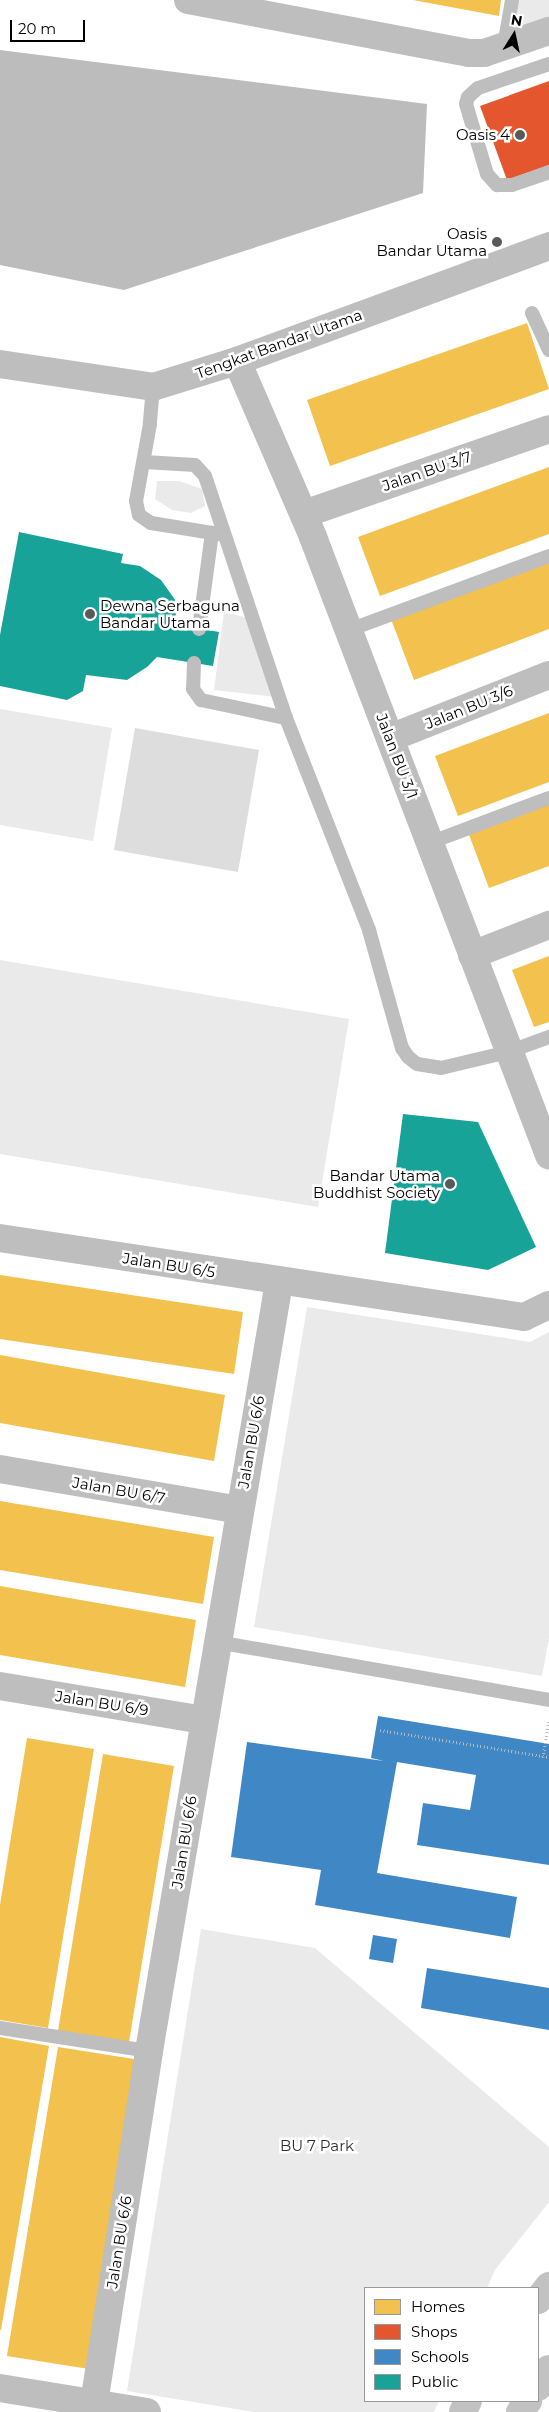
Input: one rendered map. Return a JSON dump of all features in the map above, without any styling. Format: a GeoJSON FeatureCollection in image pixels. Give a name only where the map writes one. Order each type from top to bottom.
{"type":"FeatureCollection","features":[{"type":"Feature","properties":{"kind":"main road"},"geometry":{"type":"LineString","coordinates":[[539,2299],[549,2286]]}},
{"type":"Feature","properties":{"kind":"main road"},"geometry":{"type":"LineString","coordinates":[[539,2385],[549,2369]]}},
{"type":"Feature","properties":{"kind":"main road"},"geometry":{"type":"LineString","coordinates":[[520,2412],[529,2402]]}},
{"type":"Feature","properties":{"kind":"street"},"geometry":{"type":"LineString","coordinates":[[188,0],[469,53],[484,53],[549,31]]}},
{"type":"Feature","properties":{"kind":"street","name":"Tengkat Bandar Utama"},"geometry":{"type":"LineString","coordinates":[[1,368],[153,387],[238,360],[549,246]]}},
{"type":"Feature","properties":{"kind":"street","name":"Jalan BU 3/1"},"geometry":{"type":"LineString","coordinates":[[238,360],[304,514],[508,1052],[548,1148]]}},
{"type":"Feature","properties":{"kind":"street","name":"Jalan BU 3/7"},"geometry":{"type":"LineString","coordinates":[[304,514],[549,429]]}},
{"type":"Feature","properties":{"kind":"street","name":"Jalan BU 3/6"},"geometry":{"type":"LineString","coordinates":[[390,738],[549,675]]}},
{"type":"Feature","properties":{"kind":"street"},"geometry":{"type":"LineString","coordinates":[[472,955],[549,925]]}},
{"type":"Feature","properties":{"kind":"street","name":"Jalan BU 6/5"},"geometry":{"type":"LineString","coordinates":[[0,1238],[279,1282],[524,1317],[549,1305]]}},
{"type":"Feature","properties":{"kind":"street","name":"Jalan BU 6/6"},"geometry":{"type":"LineString","coordinates":[[94,2403],[149,2052],[279,1282]]}},
{"type":"Feature","properties":{"kind":"street","name":"Jalan BU 6/7"},"geometry":{"type":"LineString","coordinates":[[0,1469],[239,1510]]}},
{"type":"Feature","properties":{"kind":"street","name":"Jalan BU 6/9"},"geometry":{"type":"LineString","coordinates":[[0,1686],[204,1720]]}},
{"type":"Feature","properties":{"kind":"street"},"geometry":{"type":"LineString","coordinates":[[0,2388],[148,2412]]}},
{"type":"Feature","properties":{"kind":"lane"},"geometry":{"type":"LineString","coordinates":[[504,46],[512,0]]}},
{"type":"Feature","properties":{"kind":"lane"},"geometry":{"type":"LineString","coordinates":[[549,64],[478,88],[468,97],[466,104],[491,180],[504,187],[549,172]]}},
{"type":"Feature","properties":{"kind":"lane"},"geometry":{"type":"LineString","coordinates":[[532,313],[549,350]]}},
{"type":"Feature","properties":{"kind":"lane"},"geometry":{"type":"LineString","coordinates":[[153,387],[144,462],[136,500],[139,514],[151,522],[218,534]]}},
{"type":"Feature","properties":{"kind":"lane"},"geometry":{"type":"LineString","coordinates":[[144,462],[188,464],[201,470],[218,534],[286,718],[369,930],[402,1048],[408,1057],[417,1064],[440,1068],[508,1052],[549,1037]]}},
{"type":"Feature","properties":{"kind":"lane"},"geometry":{"type":"LineString","coordinates":[[199,628],[218,534]]}},
{"type":"Feature","properties":{"kind":"lane"},"geometry":{"type":"LineString","coordinates":[[348,630],[549,556]]}},
{"type":"Feature","properties":{"kind":"lane"},"geometry":{"type":"LineString","coordinates":[[194,663],[193,690],[201,700],[286,718]]}},
{"type":"Feature","properties":{"kind":"lane"},"geometry":{"type":"LineString","coordinates":[[430,843],[549,798]]}},
{"type":"Feature","properties":{"kind":"lane"},"geometry":{"type":"LineString","coordinates":[[217,1642],[549,1700]]}},
{"type":"Feature","properties":{"kind":"lane"},"geometry":{"type":"LineString","coordinates":[[0,2028],[149,2052]]}},
{"type":"Feature","properties":{"kind":"path"},"geometry":{"type":"LineString","coordinates":[[543,1756],[549,1720]]}},
{"type":"Feature","properties":{"kind":"path"},"geometry":{"type":"LineString","coordinates":[[380,1730],[549,1757]]}},
{"type":"Feature","properties":{"kind":"green space"},"geometry":{"type":"Polygon","coordinates":[[[517,0],[549,0],[549,17],[512,29],[517,0]]]}},
{"type":"Feature","properties":{"kind":"green space"},"geometry":{"type":"Polygon","coordinates":[[[157,481],[179,481],[202,489],[205,506],[191,513],[172,510],[155,499],[157,481]]]}},
{"type":"Feature","properties":{"kind":"green space"},"geometry":{"type":"Polygon","coordinates":[[[224,612],[256,620],[277,697],[214,690],[224,612]]]}},
{"type":"Feature","properties":{"kind":"green space"},"geometry":{"type":"Polygon","coordinates":[[[0,709],[112,728],[93,841],[0,825],[0,709]]]}},
{"type":"Feature","properties":{"kind":"green space"},"geometry":{"type":"Polygon","coordinates":[[[0,960],[349,1019],[318,1207],[0,1154],[0,960]]]}},
{"type":"Feature","properties":{"kind":"green space"},"geometry":{"type":"Polygon","coordinates":[[[307,1307],[530,1342],[549,1332],[549,1638],[542,1676],[254,1627],[307,1307]]]}},
{"type":"Feature","properties":{"kind":"green space","name":"BU 7 Park"},"geometry":{"type":"Polygon","coordinates":[[[201,1929],[315,1948],[549,2147],[549,2202],[495,2270],[487,2287],[364,2287],[364,2402],[439,2402],[434,2412],[254,2412],[127,2391],[201,1929]]]}},
{"type":"Feature","properties":{"kind":"shaded area"},"geometry":{"type":"Polygon","coordinates":[[[0,50],[427,104],[423,193],[124,290],[0,265],[0,50]]]}},
{"type":"Feature","properties":{"kind":"building: Homes"},"geometry":{"type":"Polygon","coordinates":[[[413,0],[501,0],[499,16],[413,0]]]}},
{"type":"Feature","properties":{"kind":"building: Homes"},"geometry":{"type":"Polygon","coordinates":[[[527,323],[549,389],[330,466],[307,400],[527,323]]]}},
{"type":"Feature","properties":{"kind":"building: Homes"},"geometry":{"type":"Polygon","coordinates":[[[549,467],[549,534],[380,596],[358,537],[549,467]]]}},
{"type":"Feature","properties":{"kind":"building: Homes"},"geometry":{"type":"Polygon","coordinates":[[[549,559],[549,629],[414,680],[391,619],[549,559]]]}},
{"type":"Feature","properties":{"kind":"building: Homes"},"geometry":{"type":"Polygon","coordinates":[[[549,713],[549,782],[458,816],[435,756],[549,713]]]}},
{"type":"Feature","properties":{"kind":"building: Homes"},"geometry":{"type":"Polygon","coordinates":[[[549,802],[549,866],[489,888],[468,832],[549,802]]]}},
{"type":"Feature","properties":{"kind":"building: Homes"},"geometry":{"type":"Polygon","coordinates":[[[549,956],[549,1022],[534,1027],[512,970],[549,956]]]}},
{"type":"Feature","properties":{"kind":"building: Homes"},"geometry":{"type":"Polygon","coordinates":[[[0,1275],[243,1312],[234,1374],[0,1339],[0,1275]]]}},
{"type":"Feature","properties":{"kind":"building: Homes"},"geometry":{"type":"Polygon","coordinates":[[[0,1355],[225,1395],[214,1461],[0,1423],[0,1355]]]}},
{"type":"Feature","properties":{"kind":"building: Homes"},"geometry":{"type":"Polygon","coordinates":[[[0,1501],[214,1537],[203,1604],[0,1570],[0,1501]]]}},
{"type":"Feature","properties":{"kind":"building: Homes"},"geometry":{"type":"Polygon","coordinates":[[[0,1586],[196,1620],[185,1687],[0,1655],[0,1586]]]}},
{"type":"Feature","properties":{"kind":"building: Homes"},"geometry":{"type":"Polygon","coordinates":[[[27,1738],[94,1749],[48,2028],[0,2020],[0,1905],[27,1738]]]}},
{"type":"Feature","properties":{"kind":"building: Homes"},"geometry":{"type":"Polygon","coordinates":[[[103,1754],[174,1766],[129,2042],[58,2031],[103,1754]]]}},
{"type":"Feature","properties":{"kind":"building: Homes"},"geometry":{"type":"Polygon","coordinates":[[[0,2037],[49,2046],[1,2330],[0,2330],[0,2037]]]}},
{"type":"Feature","properties":{"kind":"building: Homes"},"geometry":{"type":"Polygon","coordinates":[[[58,2047],[140,2060],[89,2369],[7,2356],[58,2047]]]}},
{"type":"Feature","properties":{"kind":"building: Shops","name":"Oasis 4"},"geometry":{"type":"Polygon","coordinates":[[[549,81],[549,165],[507,180],[480,106],[549,81]]]}},
{"type":"Feature","properties":{"kind":"building: Schools"},"geometry":{"type":"Polygon","coordinates":[[[378,1716],[549,1744],[549,1865],[417,1845],[423,1803],[470,1810],[476,1775],[397,1762],[377,1873],[517,1897],[510,1938],[315,1905],[321,1870],[231,1857],[247,1742],[384,1761],[371,1758],[378,1716]]]}},
{"type":"Feature","properties":{"kind":"building: Schools"},"geometry":{"type":"Polygon","coordinates":[[[373,1935],[397,1939],[393,1963],[369,1959],[373,1935]]]}},
{"type":"Feature","properties":{"kind":"building: Schools"},"geometry":{"type":"Polygon","coordinates":[[[427,1968],[549,1988],[549,2030],[421,2008],[427,1968]]]}},
{"type":"Feature","properties":{"kind":"building: Public","name":"Dewna Serbaguna Bandar Utama"},"geometry":{"type":"Polygon","coordinates":[[[19,532],[123,554],[121,563],[140,566],[161,580],[178,604],[174,624],[219,632],[213,666],[157,657],[147,667],[127,680],[86,675],[83,691],[67,700],[0,686],[0,635],[19,532]]]}},
{"type":"Feature","properties":{"kind":"building: Public","name":"Bandar Utama Buddhist Society"},"geometry":{"type":"Polygon","coordinates":[[[403,1114],[478,1122],[536,1247],[488,1270],[385,1253],[403,1114]]]}},
{"type":"Feature","properties":{"kind":"building: Other"},"geometry":{"type":"Polygon","coordinates":[[[135,728],[259,750],[238,872],[114,850],[135,728]]]}},
{"type":"Feature","properties":{"kind":"place","name":"Oasis 4"},"geometry":{"type":"Point","coordinates":[520,135]}},
{"type":"Feature","properties":{"kind":"place","name":"Oasis Bandar Utama"},"geometry":{"type":"Point","coordinates":[497,242]}},
{"type":"Feature","properties":{"kind":"place","name":"Dewna Serbaguna Bandar Utama"},"geometry":{"type":"Point","coordinates":[90,614]}},
{"type":"Feature","properties":{"kind":"place","name":"Bandar Utama Buddhist Society"},"geometry":{"type":"Point","coordinates":[450,1184]}}]}
